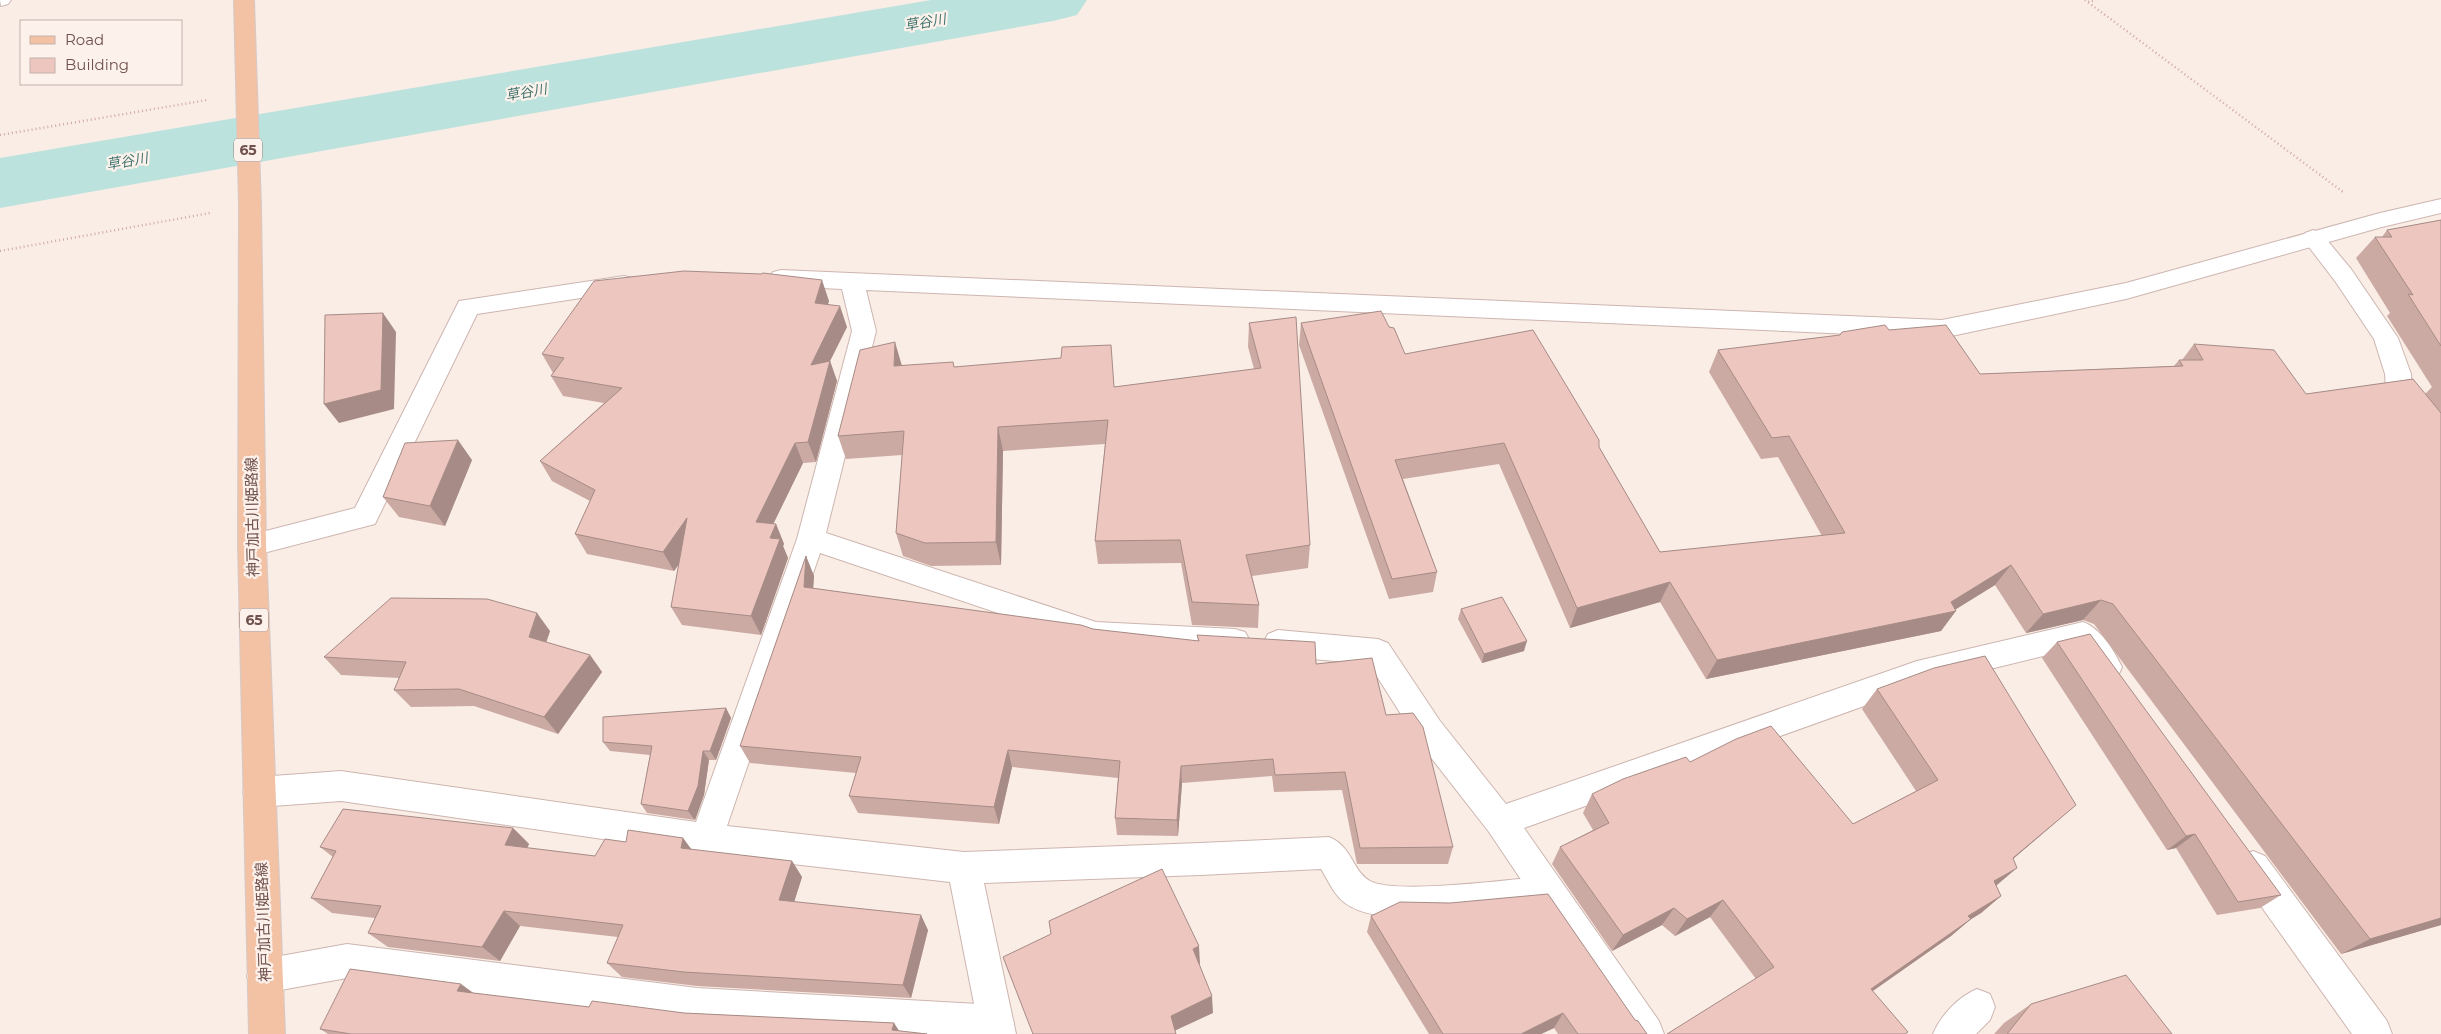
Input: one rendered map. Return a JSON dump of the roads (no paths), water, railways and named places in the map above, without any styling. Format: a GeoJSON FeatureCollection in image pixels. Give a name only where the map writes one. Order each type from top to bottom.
{"type":"FeatureCollection","features":[{"type":"Feature","properties":{"kind":"main road","name":"神戸加古川姫路線"},"geometry":{"type":"LineString","coordinates":[[244,0],[250,206],[252,545],[267,1034]]}},
{"type":"Feature","properties":{"kind":"street"},"geometry":{"type":"LineString","coordinates":[[762,278],[852,280],[1942,329],[2126,291],[2313,238],[2441,206]]}},
{"type":"Feature","properties":{"kind":"street"},"geometry":{"type":"LineString","coordinates":[[2313,238],[2343,275],[2386,338],[2398,374],[2399,389],[2441,441]]}},
{"type":"Feature","properties":{"kind":"street"},"geometry":{"type":"LineString","coordinates":[[706,839],[811,539],[864,331],[852,280]]}},
{"type":"Feature","properties":{"kind":"street"},"geometry":{"type":"LineString","coordinates":[[252,545],[366,516],[468,307],[644,281]]}},
{"type":"Feature","properties":{"kind":"street"},"geometry":{"type":"LineString","coordinates":[[811,539],[1096,634],[1292,644],[1378,652],[1429,731],[1500,821],[1646,1034]]}},
{"type":"Feature","properties":{"kind":"street"},"geometry":{"type":"LineString","coordinates":[[1500,821],[1917,674],[2083,634],[2124,690]]}},
{"type":"Feature","properties":{"kind":"street"},"geometry":{"type":"LineString","coordinates":[[259,792],[341,786],[706,839],[964,868],[1329,853],[1357,892],[1373,899],[1399,903],[1549,892]]}},
{"type":"Feature","properties":{"kind":"street"},"geometry":{"type":"LineString","coordinates":[[2234,842],[2374,1034]]}},
{"type":"Feature","properties":{"kind":"street"},"geometry":{"type":"LineString","coordinates":[[264,976],[347,961],[697,1006],[997,1028],[964,868]]}},
{"type":"Feature","properties":{"kind":"street"},"geometry":{"type":"LineString","coordinates":[[1951,1034],[1977,1007]]}},
{"type":"Feature","properties":{"kind":"waterway","name":"草谷川"},"geometry":{"type":"LineString","coordinates":[[0,183],[1053,0]]}}]}
